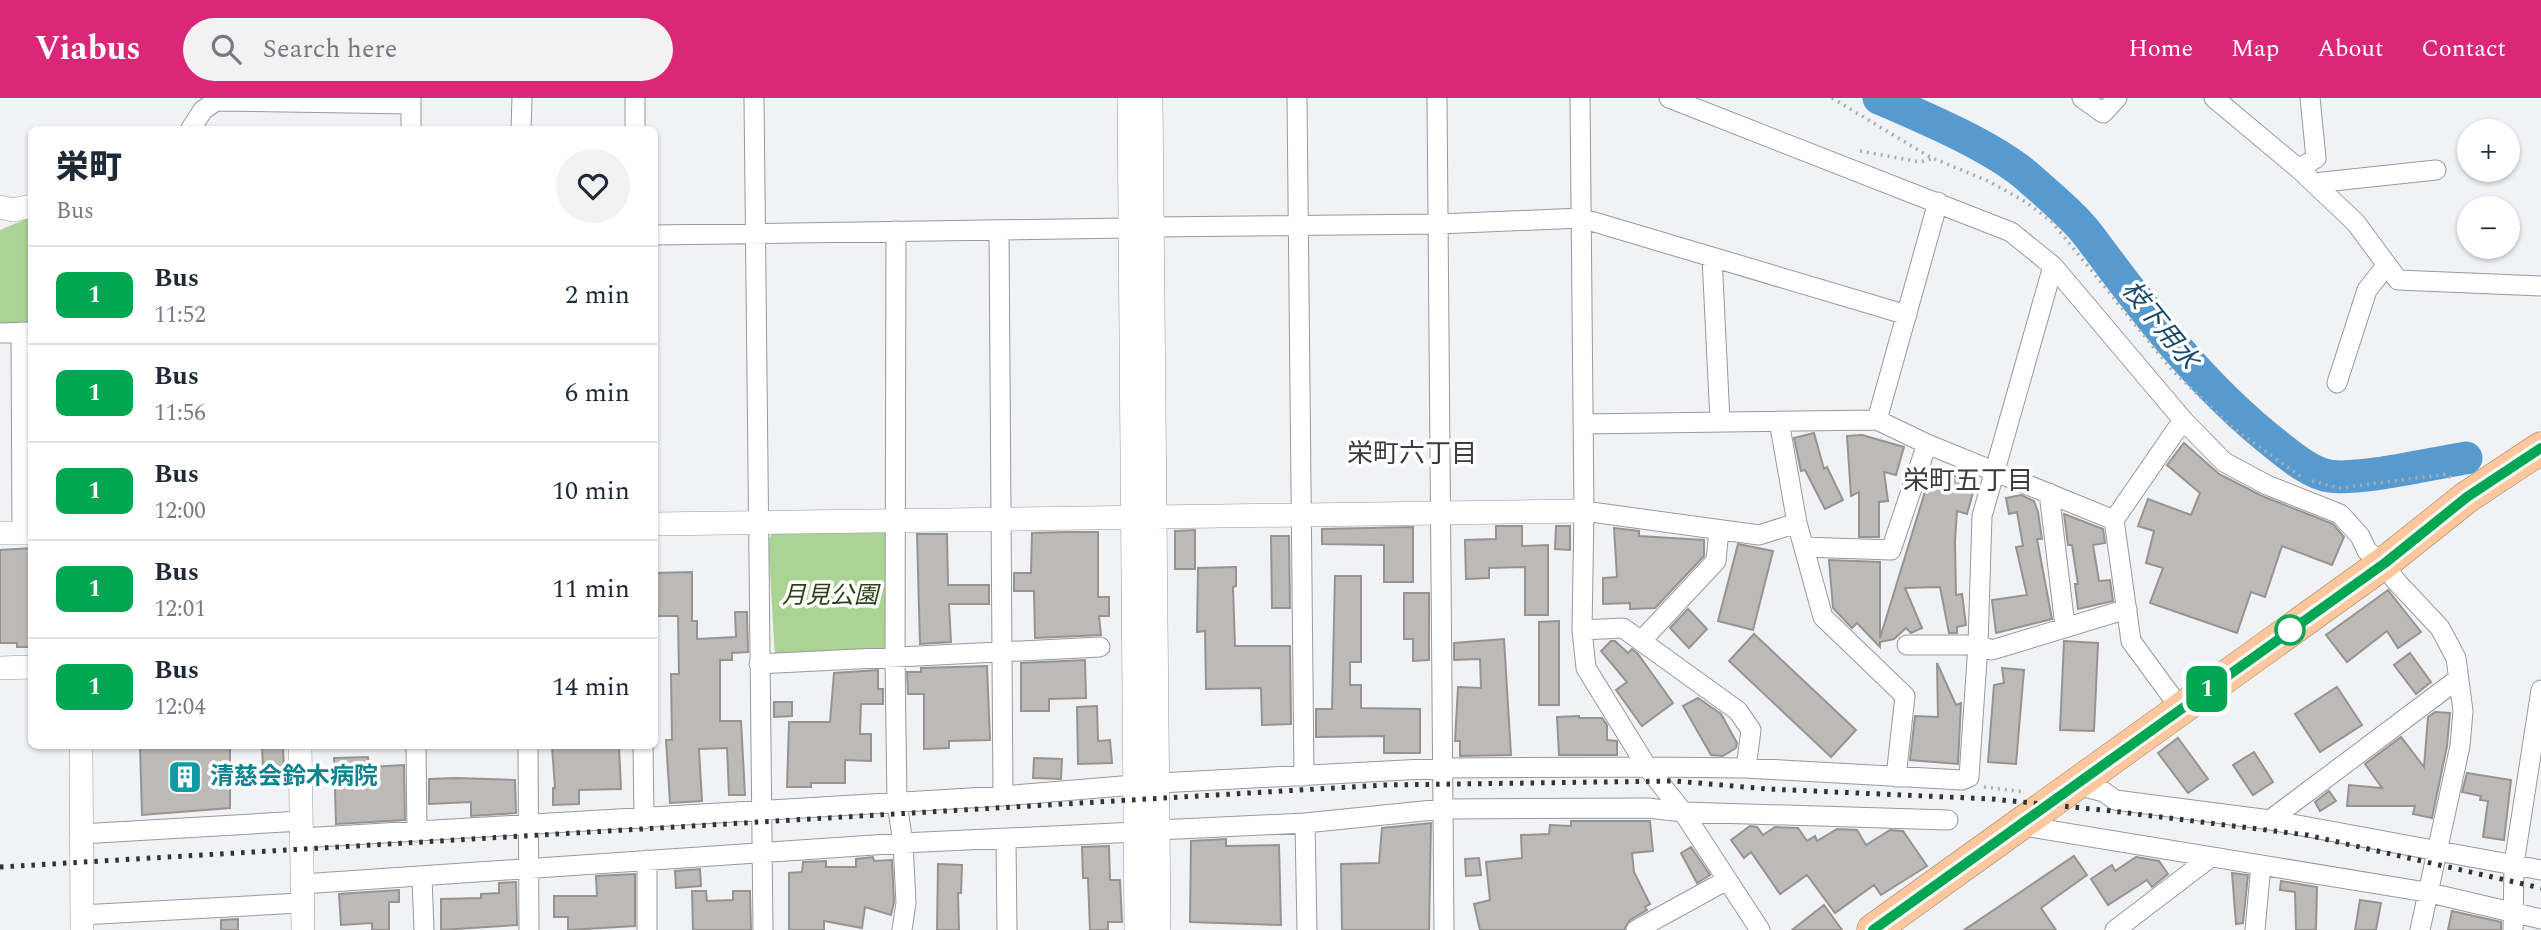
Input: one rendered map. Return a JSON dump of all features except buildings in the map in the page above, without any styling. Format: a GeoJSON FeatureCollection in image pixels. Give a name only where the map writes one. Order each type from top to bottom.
{"type":"FeatureCollection","features":[{"type":"Feature","properties":{"kind":"highway"},"geometry":{"type":"LineString","coordinates":[[1873,930],[2385,563],[2467,497],[2541,448]]}},
{"type":"Feature","properties":{"kind":"street"},"geometry":{"type":"LineString","coordinates":[[522,98],[522,126]]}},
{"type":"Feature","properties":{"kind":"street"},"geometry":{"type":"LineString","coordinates":[[635,98],[635,126]]}},
{"type":"Feature","properties":{"kind":"street"},"geometry":{"type":"LineString","coordinates":[[754,98],[763,930]]}},
{"type":"Feature","properties":{"kind":"street"},"geometry":{"type":"LineString","coordinates":[[1129,98],[1128,228],[1159,783],[1147,831],[1136,930]]}},
{"type":"Feature","properties":{"kind":"street"},"geometry":{"type":"LineString","coordinates":[[1151,98],[1153,227],[1134,785],[1147,831],[1159,930]]}},
{"type":"Feature","properties":{"kind":"street"},"geometry":{"type":"LineString","coordinates":[[1297,98],[1300,226],[1299,404],[1304,515],[1304,776]]}},
{"type":"Feature","properties":{"kind":"street"},"geometry":{"type":"LineString","coordinates":[[1437,98],[1444,930]]}},
{"type":"Feature","properties":{"kind":"street"},"geometry":{"type":"LineString","coordinates":[[1580,98],[1584,511],[1582,630],[1586,668],[1647,767],[1683,812],[1760,930]]}},
{"type":"Feature","properties":{"kind":"street"},"geometry":{"type":"LineString","coordinates":[[1669,98],[2011,233],[2053,266],[2183,420],[2224,461],[2267,485],[2340,514],[2360,536],[2367,551],[2385,563],[2395,580],[2440,628],[2456,658],[2463,711],[2460,746],[2446,819],[2435,852],[2420,930]]}},
{"type":"Feature","properties":{"kind":"street"},"geometry":{"type":"LineString","coordinates":[[2082,98],[2104,113],[2117,98]]}},
{"type":"Feature","properties":{"kind":"street"},"geometry":{"type":"LineString","coordinates":[[2214,98],[2299,169],[2356,223],[2398,280],[2541,286]]}},
{"type":"Feature","properties":{"kind":"street"},"geometry":{"type":"LineString","coordinates":[[2299,169],[2316,158],[2310,98]]}},
{"type":"Feature","properties":{"kind":"street"},"geometry":{"type":"LineString","coordinates":[[192,126],[202,110],[216,101],[281,100],[411,101],[411,126]]}},
{"type":"Feature","properties":{"kind":"street"},"geometry":{"type":"LineString","coordinates":[[2314,183],[2436,170]]}},
{"type":"Feature","properties":{"kind":"street"},"geometry":{"type":"LineString","coordinates":[[1877,420],[1938,202]]}},
{"type":"Feature","properties":{"kind":"street"},"geometry":{"type":"LineString","coordinates":[[1153,227],[1439,225],[1581,218],[1907,314]]}},
{"type":"Feature","properties":{"kind":"street"},"geometry":{"type":"LineString","coordinates":[[658,235],[1128,228]]}},
{"type":"Feature","properties":{"kind":"street"},"geometry":{"type":"LineString","coordinates":[[999,230],[1003,796]]}},
{"type":"Feature","properties":{"kind":"street"},"geometry":{"type":"LineString","coordinates":[[896,231],[895,659],[897,803],[903,844],[905,903],[902,930]]}},
{"type":"Feature","properties":{"kind":"street"},"geometry":{"type":"LineString","coordinates":[[1712,257],[1720,421]]}},
{"type":"Feature","properties":{"kind":"street"},"geometry":{"type":"LineString","coordinates":[[2337,383],[2367,289],[2386,265]]}},
{"type":"Feature","properties":{"kind":"street"},"geometry":{"type":"LineString","coordinates":[[1159,783],[1443,768],[1746,768],[1962,780],[1969,777],[1978,645],[1982,516],[2053,266]]}},
{"type":"Feature","properties":{"kind":"street"},"geometry":{"type":"LineString","coordinates":[[0,333],[26,332],[18,533]]}},
{"type":"Feature","properties":{"kind":"street"},"geometry":{"type":"LineString","coordinates":[[1583,424],[1877,420],[1927,444],[2114,520]]}},
{"type":"Feature","properties":{"kind":"street"},"geometry":{"type":"LineString","coordinates":[[2180,708],[2130,641],[2114,520],[2183,420]]}},
{"type":"Feature","properties":{"kind":"street"},"geometry":{"type":"LineString","coordinates":[[1779,421],[1797,523],[1823,617],[1905,696],[1896,777]]}},
{"type":"Feature","properties":{"kind":"street"},"geometry":{"type":"LineString","coordinates":[[1804,547],[1891,550],[1927,444]]}},
{"type":"Feature","properties":{"kind":"street"},"geometry":{"type":"LineString","coordinates":[[2049,494],[2065,626]]}},
{"type":"Feature","properties":{"kind":"street"},"geometry":{"type":"LineString","coordinates":[[658,524],[1584,511],[1759,535],[1797,523]]}},
{"type":"Feature","properties":{"kind":"street"},"geometry":{"type":"LineString","coordinates":[[1643,639],[1716,561],[1719,530]]}},
{"type":"Feature","properties":{"kind":"street"},"geometry":{"type":"LineString","coordinates":[[1907,645],[1978,645],[1992,649],[2127,609]]}},
{"type":"Feature","properties":{"kind":"street"},"geometry":{"type":"LineString","coordinates":[[1582,630],[1623,628],[1643,639],[1738,711],[1751,730],[1746,768]]}},
{"type":"Feature","properties":{"kind":"street"},"geometry":{"type":"LineString","coordinates":[[760,664],[1100,647]]}},
{"type":"Feature","properties":{"kind":"street"},"geometry":{"type":"LineString","coordinates":[[0,668],[28,667]]}},
{"type":"Feature","properties":{"kind":"street"},"geometry":{"type":"LineString","coordinates":[[2270,820],[2458,679]]}},
{"type":"Feature","properties":{"kind":"street"},"geometry":{"type":"LineString","coordinates":[[2512,921],[2514,864],[2541,690]]}},
{"type":"Feature","properties":{"kind":"street"},"geometry":{"type":"LineString","coordinates":[[81,749],[81,923],[422,877],[528,868],[1305,822],[1443,809],[1648,808],[1683,812],[1948,820]]}},
{"type":"Feature","properties":{"kind":"street"},"geometry":{"type":"LineString","coordinates":[[300,749],[303,930]]}},
{"type":"Feature","properties":{"kind":"street"},"geometry":{"type":"LineString","coordinates":[[416,749],[416,832]]}},
{"type":"Feature","properties":{"kind":"street"},"geometry":{"type":"LineString","coordinates":[[528,749],[528,930]]}},
{"type":"Feature","properties":{"kind":"street"},"geometry":{"type":"LineString","coordinates":[[643,749],[644,819]]}},
{"type":"Feature","properties":{"kind":"street"},"geometry":{"type":"LineString","coordinates":[[80,834],[301,830],[416,832],[897,803],[1134,785]]}},
{"type":"Feature","properties":{"kind":"street"},"geometry":{"type":"LineString","coordinates":[[2077,785],[2104,792],[2115,800],[2270,820],[2541,870]]}},
{"type":"Feature","properties":{"kind":"street"},"geometry":{"type":"LineString","coordinates":[[1305,822],[1307,930]]}},
{"type":"Feature","properties":{"kind":"street"},"geometry":{"type":"LineString","coordinates":[[2018,825],[2426,892],[2512,921],[2541,919]]}},
{"type":"Feature","properties":{"kind":"street"},"geometry":{"type":"LineString","coordinates":[[1006,839],[1007,930]]}},
{"type":"Feature","properties":{"kind":"street"},"geometry":{"type":"LineString","coordinates":[[2115,930],[2211,857]]}},
{"type":"Feature","properties":{"kind":"street"},"geometry":{"type":"LineString","coordinates":[[647,860],[647,930]]}},
{"type":"Feature","properties":{"kind":"street"},"geometry":{"type":"LineString","coordinates":[[2255,930],[2261,865]]}},
{"type":"Feature","properties":{"kind":"street"},"geometry":{"type":"LineString","coordinates":[[422,877],[424,930]]}},
{"type":"Feature","properties":{"kind":"street"},"geometry":{"type":"LineString","coordinates":[[1636,930],[1727,880]]}},
{"type":"Feature","properties":{"kind":"path"},"geometry":{"type":"LineString","coordinates":[[1832,98],[1930,157],[1988,181],[2026,202],[2052,222],[2172,370],[2233,428],[2304,479],[2340,488],[2447,474],[2457,485]]}},
{"type":"Feature","properties":{"kind":"path"},"geometry":{"type":"LineString","coordinates":[[1969,777],[1975,786],[2036,794]]}},
{"type":"Feature","properties":{"kind":"green space"},"geometry":{"type":"Polygon","coordinates":[[[28,218],[28,324],[0,324],[0,230],[28,218]]]}},
{"type":"Feature","properties":{"kind":"green space","name":"月見公園"},"geometry":{"type":"Polygon","coordinates":[[[885,529],[891,653],[775,657],[768,540],[774,531],[885,529]]]}},
{"type":"Feature","properties":{"kind":"waterway","name":"枝下用水"},"geometry":{"type":"LineString","coordinates":[[1879,98],[1977,143],[2028,177],[2083,228],[2154,321],[2201,375],[2251,424],[2302,464],[2322,474],[2342,477],[2377,474],[2466,458]]}},
{"type":"Feature","properties":{"kind":"railway"},"geometry":{"type":"LineString","coordinates":[[0,867],[1384,785],[1675,781],[1768,789],[1992,799],[2307,835],[2541,888]]}},
{"type":"Feature","properties":{"kind":"bus line","name":"1"},"geometry":{"type":"LineString","coordinates":[[1873,930],[2385,563],[2467,497],[2541,448]]}},
{"type":"Feature","properties":{"kind":"place","name":"清慈会鈴木病院"},"geometry":{"type":"Point","coordinates":[185,777]}},
{"type":"Feature","properties":{"kind":"district","name":"栄町六丁目"},"geometry":{"type":"Point","coordinates":[1412,454]}},
{"type":"Feature","properties":{"kind":"district","name":"栄町五丁目"},"geometry":{"type":"Point","coordinates":[1968,481]}}]}
